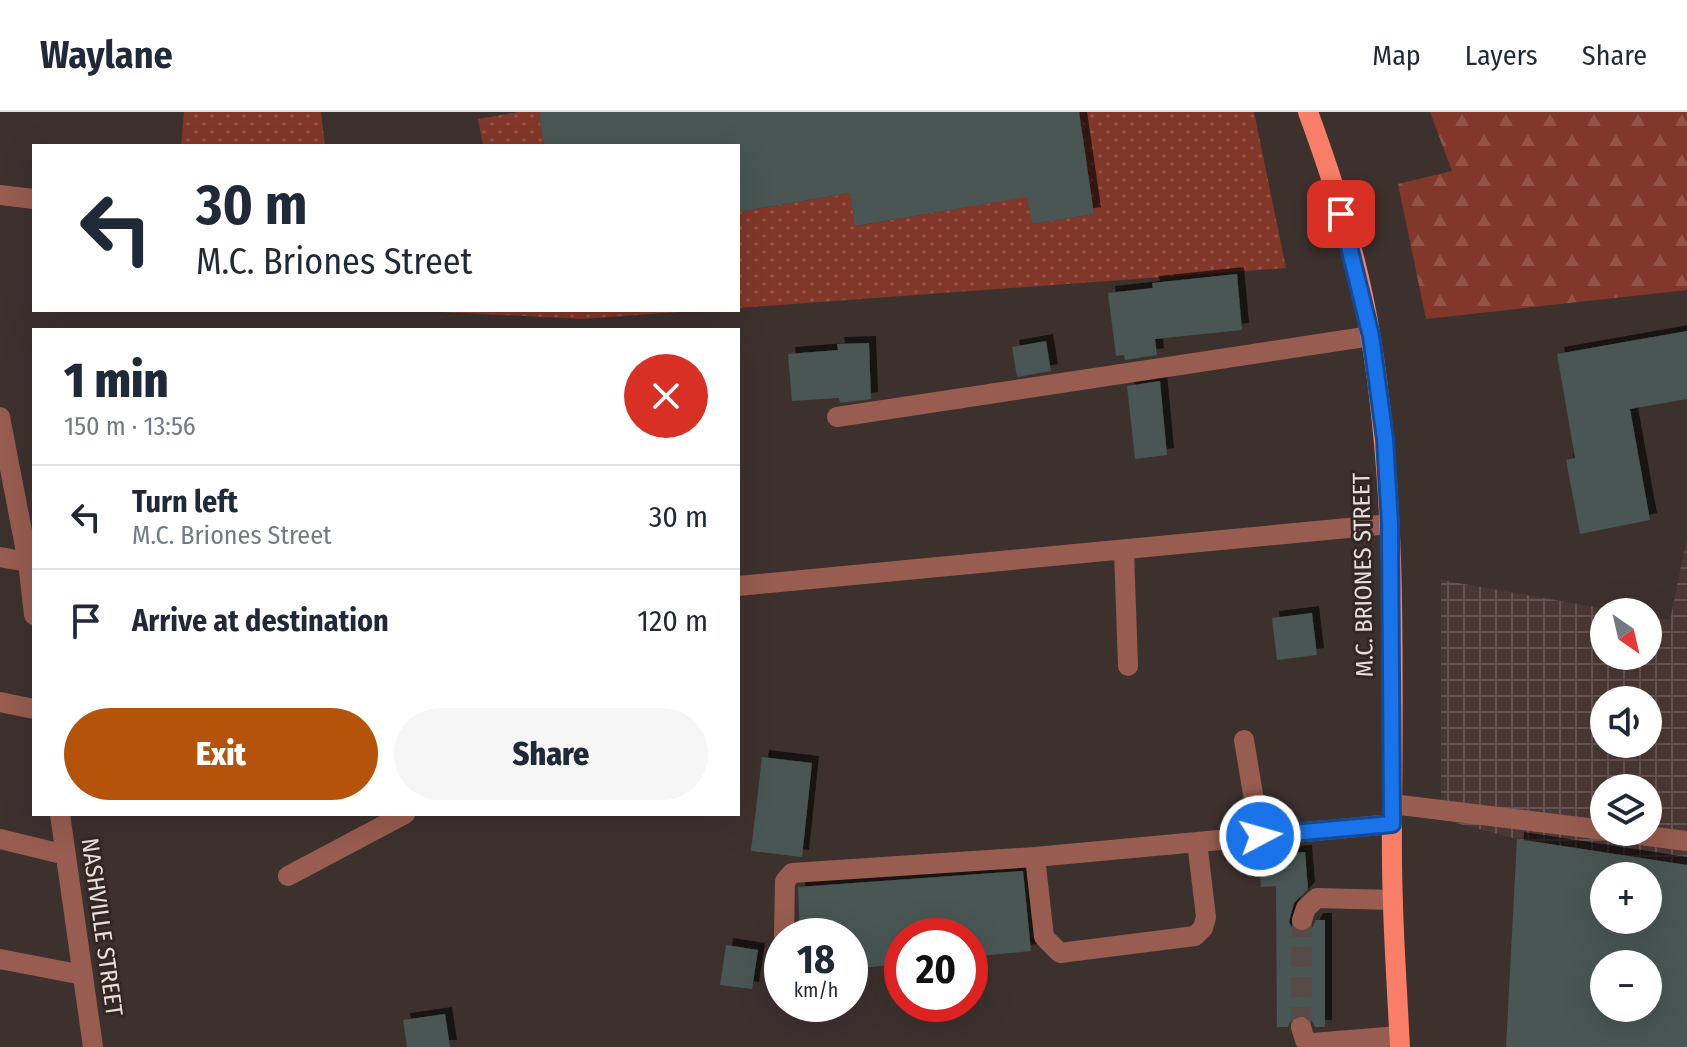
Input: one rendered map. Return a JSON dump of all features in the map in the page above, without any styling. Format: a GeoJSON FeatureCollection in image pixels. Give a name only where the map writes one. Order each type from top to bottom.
{"type":"FeatureCollection","features":[{"type":"Feature","properties":{"kind":"main road","name":"M.C. BRIONES STREET"},"geometry":{"type":"LineString","coordinates":[[1308,112],[1334,184],[1371,336],[1385,439],[1390,524],[1393,900],[1399,1041]]}},
{"type":"Feature","properties":{"kind":"street"},"geometry":{"type":"LineString","coordinates":[[0,195],[32,199]]}},
{"type":"Feature","properties":{"kind":"street"},"geometry":{"type":"LineString","coordinates":[[837,417],[1371,336]]}},
{"type":"Feature","properties":{"kind":"street"},"geometry":{"type":"LineString","coordinates":[[0,417],[32,597]]}},
{"type":"Feature","properties":{"kind":"street"},"geometry":{"type":"LineString","coordinates":[[740,586],[1390,524]]}},
{"type":"Feature","properties":{"kind":"street"},"geometry":{"type":"LineString","coordinates":[[1124,551],[1128,666]]}},
{"type":"Feature","properties":{"kind":"street"},"geometry":{"type":"LineString","coordinates":[[0,557],[28,562]]}},
{"type":"Feature","properties":{"kind":"street"},"geometry":{"type":"LineString","coordinates":[[0,702],[32,709]]}},
{"type":"Feature","properties":{"kind":"street"},"geometry":{"type":"LineString","coordinates":[[1244,740],[1260,836]]}},
{"type":"Feature","properties":{"kind":"street"},"geometry":{"type":"LineString","coordinates":[[784,918],[785,881],[792,873],[1035,857],[1260,836],[1392,814],[1590,829]]}},
{"type":"Feature","properties":{"kind":"street","name":"NASHVILLE STREET"},"geometry":{"type":"LineString","coordinates":[[60,816],[93,1047]]}},
{"type":"Feature","properties":{"kind":"street"},"geometry":{"type":"LineString","coordinates":[[288,876],[401,816]]}},
{"type":"Feature","properties":{"kind":"street"},"geometry":{"type":"LineString","coordinates":[[1662,838],[1687,841]]}},
{"type":"Feature","properties":{"kind":"street"},"geometry":{"type":"LineString","coordinates":[[0,839],[66,855]]}},
{"type":"Feature","properties":{"kind":"street"},"geometry":{"type":"LineString","coordinates":[[1035,857],[1044,937],[1060,953],[1195,936],[1203,928],[1206,917],[1197,842]]}},
{"type":"Feature","properties":{"kind":"street"},"geometry":{"type":"LineString","coordinates":[[1302,920],[1306,908],[1317,898],[1393,900]]}},
{"type":"Feature","properties":{"kind":"street"},"geometry":{"type":"LineString","coordinates":[[0,959],[83,975]]}},
{"type":"Feature","properties":{"kind":"street"},"geometry":{"type":"LineString","coordinates":[[1301,1027],[1305,1040],[1312,1043],[1399,1041]]}},
{"type":"Feature","properties":{"kind":"shaded area"},"geometry":{"type":"Polygon","coordinates":[[[1687,538],[1687,865],[1517,839],[1441,819],[1441,580],[1590,606],[1590,670],[1662,670],[1662,619],[1670,620],[1687,538]]]}},
{"type":"Feature","properties":{"kind":"green space"},"geometry":{"type":"Polygon","coordinates":[[[184,112],[321,112],[325,144],[181,144],[184,112]]]}},
{"type":"Feature","properties":{"kind":"green space"},"geometry":{"type":"Polygon","coordinates":[[[539,112],[544,144],[483,144],[478,119],[539,112]]]}},
{"type":"Feature","properties":{"kind":"green space"},"geometry":{"type":"Polygon","coordinates":[[[1079,112],[1254,112],[1286,268],[740,308],[740,212],[850,193],[856,226],[996,202],[1016,128],[1032,224],[1094,214],[1079,112]]]}},
{"type":"Feature","properties":{"kind":"green space"},"geometry":{"type":"Polygon","coordinates":[[[1430,112],[1687,112],[1687,290],[1426,319],[1398,184],[1452,171],[1430,112]]]}},
{"type":"Feature","properties":{"kind":"green space"},"geometry":{"type":"Polygon","coordinates":[[[443,312],[679,312],[582,319],[443,312]]]}},
{"type":"Feature","properties":{"kind":"building"},"geometry":{"type":"Polygon","coordinates":[[[539,112],[1079,112],[1094,214],[1032,224],[1027,197],[855,226],[850,193],[740,212],[740,144],[544,144],[539,112]]]}},
{"type":"Feature","properties":{"kind":"building"},"geometry":{"type":"Polygon","coordinates":[[[1237,274],[1242,330],[1155,339],[1157,355],[1125,360],[1124,355],[1116,356],[1108,293],[1153,288],[1152,283],[1237,274]]]}},
{"type":"Feature","properties":{"kind":"building"},"geometry":{"type":"Polygon","coordinates":[[[1687,331],[1687,399],[1630,409],[1650,520],[1580,534],[1566,460],[1575,458],[1557,354],[1687,331]]]}},
{"type":"Feature","properties":{"kind":"building"},"geometry":{"type":"Polygon","coordinates":[[[1046,341],[1051,371],[1017,377],[1012,347],[1046,341]]]}},
{"type":"Feature","properties":{"kind":"building"},"geometry":{"type":"Polygon","coordinates":[[[869,343],[871,399],[840,403],[839,398],[792,401],[788,354],[838,350],[837,344],[869,343]]]}},
{"type":"Feature","properties":{"kind":"building"},"geometry":{"type":"Polygon","coordinates":[[[1160,381],[1167,455],[1135,459],[1127,386],[1160,381]]]}},
{"type":"Feature","properties":{"kind":"building"},"geometry":{"type":"Polygon","coordinates":[[[1312,613],[1317,655],[1277,660],[1272,618],[1312,613]]]}},
{"type":"Feature","properties":{"kind":"building"},"geometry":{"type":"Polygon","coordinates":[[[762,757],[812,763],[802,857],[751,851],[762,757]]]}},
{"type":"Feature","properties":{"kind":"building"},"geometry":{"type":"Polygon","coordinates":[[[1517,839],[1687,865],[1687,1047],[1506,1047],[1517,839]]]}},
{"type":"Feature","properties":{"kind":"building"},"geometry":{"type":"Polygon","coordinates":[[[1305,852],[1308,889],[1294,903],[1289,922],[1293,929],[1304,933],[1311,929],[1316,920],[1325,920],[1325,1027],[1315,1027],[1310,1018],[1303,1014],[1292,1018],[1288,1027],[1277,1027],[1276,886],[1261,887],[1259,855],[1305,852]]]}},
{"type":"Feature","properties":{"kind":"building"},"geometry":{"type":"Polygon","coordinates":[[[1023,871],[1031,951],[988,955],[988,918],[884,918],[884,966],[868,967],[868,918],[799,918],[798,887],[1023,871]]]}},
{"type":"Feature","properties":{"kind":"building"},"geometry":{"type":"Polygon","coordinates":[[[726,945],[758,950],[752,989],[720,985],[726,945]]]}},
{"type":"Feature","properties":{"kind":"building"},"geometry":{"type":"Polygon","coordinates":[[[445,1014],[450,1047],[407,1047],[403,1020],[445,1014]]]}},
{"type":"Feature","properties":{"kind":"tunnel"},"geometry":{"type":"LineString","coordinates":[[1301,1027],[1302,920]]}},
{"type":"Feature","properties":{"kind":"route"},"geometry":{"type":"LineString","coordinates":[[1260,836],[1392,824],[1390,524],[1385,439],[1371,336],[1341,214]]}}]}
